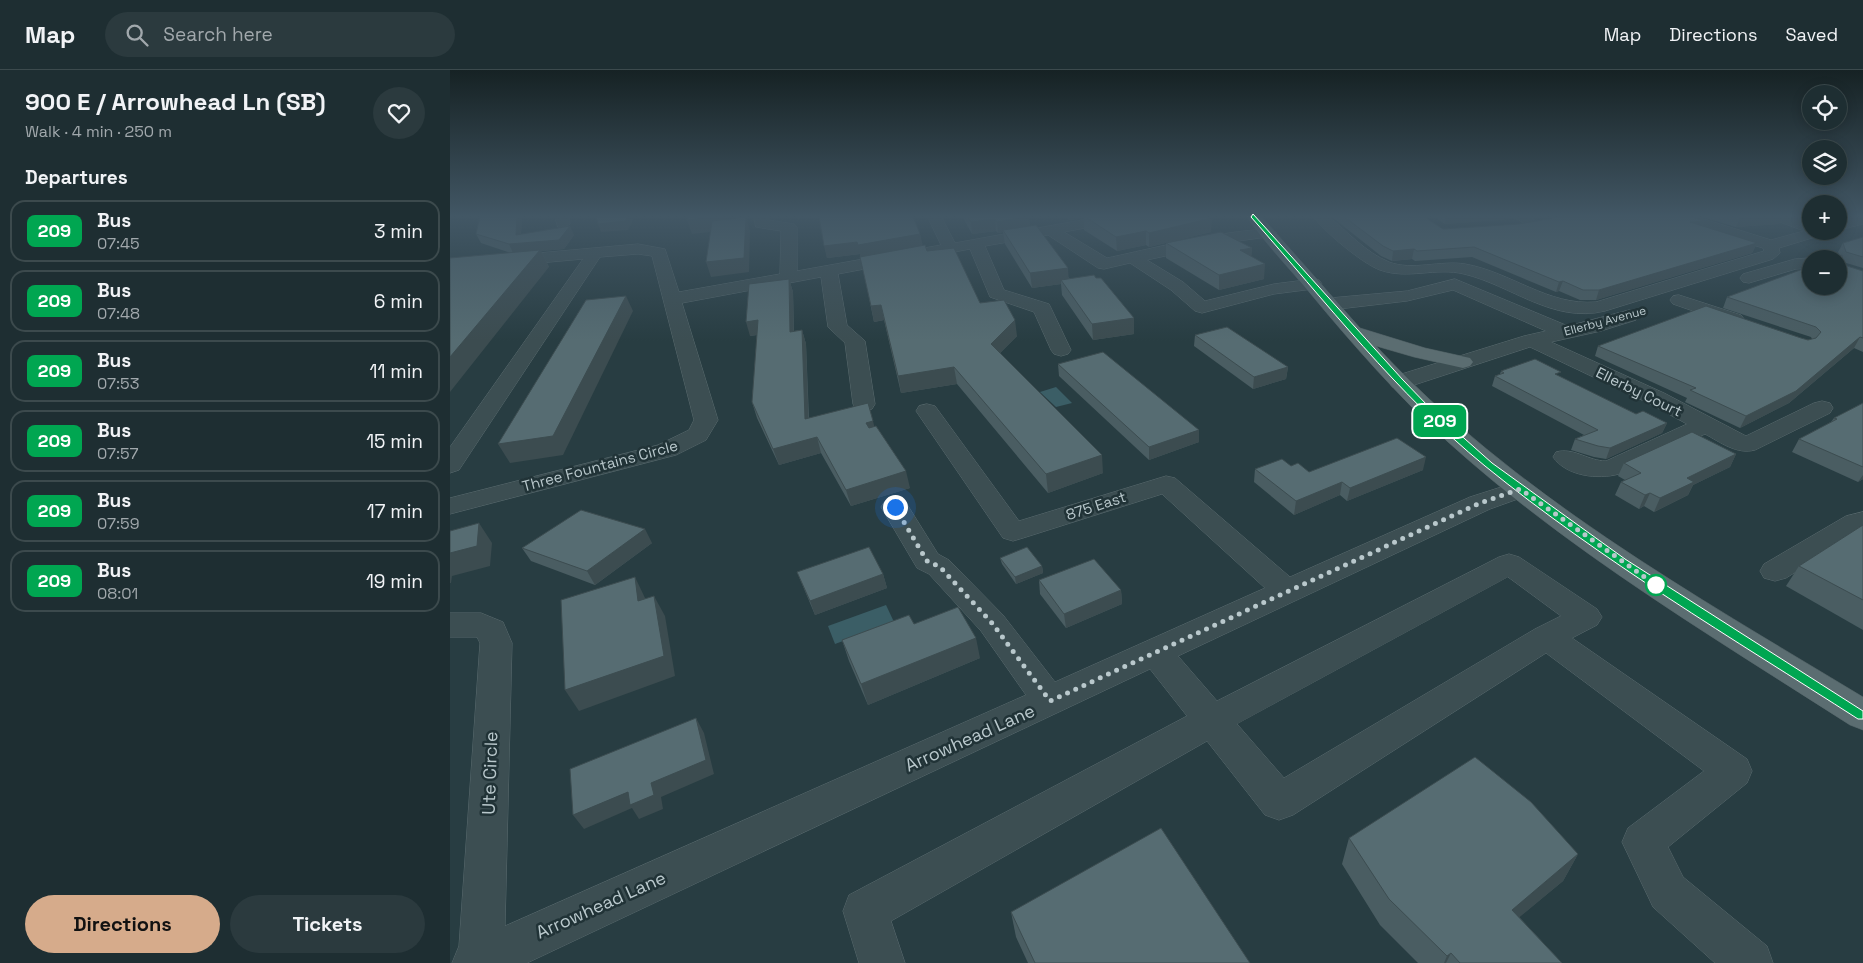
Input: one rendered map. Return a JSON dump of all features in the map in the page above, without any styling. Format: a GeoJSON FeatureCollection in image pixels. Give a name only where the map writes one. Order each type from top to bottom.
{"type":"FeatureCollection","features":[{"type":"Feature","properties":{"kind":"main road"},"geometry":{"type":"LineString","coordinates":[[1290,258],[1400,382],[1457,437],[1520,489],[1621,562],[1863,715]]}},
{"type":"Feature","properties":{"kind":"main road"},"geometry":{"type":"LineString","coordinates":[[1356,333],[1421,353],[1463,362]]}},
{"type":"Feature","properties":{"kind":"street"},"geometry":{"type":"LineString","coordinates":[[450,266],[543,258]]}},
{"type":"Feature","properties":{"kind":"street"},"geometry":{"type":"LineString","coordinates":[[450,465],[592,258]]}},
{"type":"Feature","properties":{"kind":"street","name":"Three Fountains Circle"},"geometry":{"type":"LineString","coordinates":[[450,506],[652,455],[677,447],[698,435],[703,427],[705,414],[661,258]]}},
{"type":"Feature","properties":{"kind":"street"},"geometry":{"type":"LineString","coordinates":[[788,258],[788,278]]}},
{"type":"Feature","properties":{"kind":"street"},"geometry":{"type":"LineString","coordinates":[[673,299],[899,258]]}},
{"type":"Feature","properties":{"kind":"street"},"geometry":{"type":"LineString","coordinates":[[982,258],[996,293],[1042,308],[1061,350]]}},
{"type":"Feature","properties":{"kind":"street"},"geometry":{"type":"LineString","coordinates":[[1094,258],[1104,264],[1133,258],[1177,286],[1189,298],[1202,306],[1274,289],[1313,284]]}},
{"type":"Feature","properties":{"kind":"street"},"geometry":{"type":"LineString","coordinates":[[1372,258],[1382,266],[1397,269],[1453,267],[1466,269],[1555,303],[1578,308],[1598,306],[1761,258]]}},
{"type":"Feature","properties":{"kind":"street","name":"Ellerby Avenue"},"geometry":{"type":"LineString","coordinates":[[1400,382],[1531,340],[1594,327],[1795,264],[1802,264]]}},
{"type":"Feature","properties":{"kind":"street"},"geometry":{"type":"LineString","coordinates":[[829,271],[838,328],[855,341],[864,404]]}},
{"type":"Feature","properties":{"kind":"street"},"geometry":{"type":"LineString","coordinates":[[1330,304],[1407,296],[1455,284],[1567,333]]}},
{"type":"Feature","properties":{"kind":"street"},"geometry":{"type":"LineString","coordinates":[[1679,300],[1750,325]]}},
{"type":"Feature","properties":{"kind":"street","name":"Ellerby Court"},"geometry":{"type":"LineString","coordinates":[[1531,340],[1656,398],[1705,426],[1746,445],[1822,408]]}},
{"type":"Feature","properties":{"kind":"street","name":"875 East"},"geometry":{"type":"LineString","coordinates":[[927,411],[1013,532],[1166,484],[1287,591]]}},
{"type":"Feature","properties":{"kind":"street"},"geometry":{"type":"LineString","coordinates":[[1565,456],[1590,469],[1610,469],[1705,426]]}},
{"type":"Feature","properties":{"kind":"street","name":"Arrowhead Lane"},"geometry":{"type":"LineString","coordinates":[[478,962],[1480,503],[1520,489]]}},
{"type":"Feature","properties":{"kind":"street"},"geometry":{"type":"LineString","coordinates":[[895,507],[927,561],[940,567],[992,623],[1050,701]]}},
{"type":"Feature","properties":{"kind":"street"},"geometry":{"type":"LineString","coordinates":[[1775,571],[1856,522],[1863,521]]}},
{"type":"Feature","properties":{"kind":"street"},"geometry":{"type":"LineString","coordinates":[[882,963],[865,911],[1212,720],[1509,564],[1586,617],[1547,637],[1279,802],[1212,720],[1156,653]]}},
{"type":"Feature","properties":{"kind":"street","name":"Ute Circle"},"geometry":{"type":"LineString","coordinates":[[450,625],[481,625],[492,630],[496,642],[478,962]]}},
{"type":"Feature","properties":{"kind":"street"},"geometry":{"type":"LineString","coordinates":[[1547,637],[1733,771],[1643,842],[1668,892],[1750,963]]}},
{"type":"Feature","properties":{"kind":"water"},"geometry":{"type":"Polygon","coordinates":[[[1056,387],[1072,403],[1056,407],[1040,392],[1056,387]]]}},
{"type":"Feature","properties":{"kind":"water"},"geometry":{"type":"Polygon","coordinates":[[[886,605],[894,622],[835,644],[828,626],[886,605]]]}},
{"type":"Feature","properties":{"kind":"building"},"geometry":{"type":"Polygon","coordinates":[[[450,258],[534,258],[450,357],[450,258]]]}},
{"type":"Feature","properties":{"kind":"building"},"geometry":{"type":"Polygon","coordinates":[[[707,258],[744,258],[744,258],[706,262],[707,258]]]}},
{"type":"Feature","properties":{"kind":"building"},"geometry":{"type":"Polygon","coordinates":[[[860,258],[959,258],[980,303],[1004,300],[1015,320],[991,344],[1102,455],[1046,474],[954,367],[898,376],[881,305],[871,306],[860,258]]]}},
{"type":"Feature","properties":{"kind":"building"},"geometry":{"type":"Polygon","coordinates":[[[1020,258],[1060,258],[1068,268],[1030,273],[1020,258]]]}},
{"type":"Feature","properties":{"kind":"building"},"geometry":{"type":"Polygon","coordinates":[[[1190,258],[1254,258],[1265,264],[1219,275],[1190,258]]]}},
{"type":"Feature","properties":{"kind":"building"},"geometry":{"type":"Polygon","coordinates":[[[1500,258],[1708,258],[1599,290],[1583,290],[1563,281],[1559,282],[1500,258]]]}},
{"type":"Feature","properties":{"kind":"building"},"geometry":{"type":"Polygon","coordinates":[[[1847,266],[1863,271],[1863,338],[1860,337],[1796,391],[1746,416],[1690,390],[1696,388],[1598,346],[1706,306],[1808,340],[1816,338],[1821,332],[1816,327],[1727,297],[1802,269],[1802,295],[1847,295],[1847,266]]]}},
{"type":"Feature","properties":{"kind":"building"},"geometry":{"type":"Polygon","coordinates":[[[1094,275],[1096,278],[1101,278],[1134,318],[1092,324],[1061,280],[1094,275]]]}},
{"type":"Feature","properties":{"kind":"building"},"geometry":{"type":"Polygon","coordinates":[[[789,279],[790,332],[802,330],[805,419],[868,403],[873,421],[866,423],[869,428],[876,426],[906,471],[846,490],[817,437],[773,449],[752,402],[758,320],[746,322],[749,284],[789,279]]]}},
{"type":"Feature","properties":{"kind":"building"},"geometry":{"type":"Polygon","coordinates":[[[626,296],[553,436],[498,444],[586,300],[626,296]]]}},
{"type":"Feature","properties":{"kind":"building"},"geometry":{"type":"Polygon","coordinates":[[[1227,327],[1288,367],[1254,377],[1195,335],[1227,327]]]}},
{"type":"Feature","properties":{"kind":"building"},"geometry":{"type":"Polygon","coordinates":[[[1103,352],[1199,430],[1149,447],[1058,364],[1103,352]]]}},
{"type":"Feature","properties":{"kind":"building"},"geometry":{"type":"Polygon","coordinates":[[[1535,359],[1561,372],[1555,374],[1636,414],[1643,411],[1667,423],[1610,448],[1575,439],[1598,430],[1495,376],[1504,373],[1501,371],[1535,359]]]}},
{"type":"Feature","properties":{"kind":"building"},"geometry":{"type":"Polygon","coordinates":[[[1863,403],[1863,467],[1799,439],[1837,419],[1834,418],[1863,403]]]}},
{"type":"Feature","properties":{"kind":"building"},"geometry":{"type":"Polygon","coordinates":[[[1692,432],[1736,454],[1687,478],[1694,482],[1660,498],[1650,493],[1645,495],[1621,482],[1641,473],[1624,463],[1692,432]]]}},
{"type":"Feature","properties":{"kind":"building"},"geometry":{"type":"Polygon","coordinates":[[[1397,438],[1426,457],[1350,488],[1342,482],[1296,501],[1255,469],[1282,459],[1291,466],[1298,463],[1309,472],[1397,438]]]}},
{"type":"Feature","properties":{"kind":"building"},"geometry":{"type":"Polygon","coordinates":[[[581,510],[645,529],[587,571],[522,548],[581,510]]]}},
{"type":"Feature","properties":{"kind":"building"},"geometry":{"type":"Polygon","coordinates":[[[479,523],[477,546],[450,553],[450,531],[479,523]]]}},
{"type":"Feature","properties":{"kind":"building"},"geometry":{"type":"Polygon","coordinates":[[[1863,525],[1863,600],[1799,566],[1863,525]]]}},
{"type":"Feature","properties":{"kind":"building"},"geometry":{"type":"Polygon","coordinates":[[[869,547],[883,574],[810,601],[797,572],[869,547]]]}},
{"type":"Feature","properties":{"kind":"building"},"geometry":{"type":"Polygon","coordinates":[[[1027,547],[1042,566],[1015,577],[1000,558],[1027,547]]]}},
{"type":"Feature","properties":{"kind":"building"},"geometry":{"type":"Polygon","coordinates":[[[1094,559],[1121,590],[1064,614],[1039,580],[1094,559]]]}},
{"type":"Feature","properties":{"kind":"building"},"geometry":{"type":"Polygon","coordinates":[[[635,577],[638,601],[654,596],[664,656],[565,690],[561,600],[635,577]]]}},
{"type":"Feature","properties":{"kind":"building"},"geometry":{"type":"Polygon","coordinates":[[[958,607],[976,638],[861,684],[842,640],[909,615],[914,624],[958,607]]]}},
{"type":"Feature","properties":{"kind":"building"},"geometry":{"type":"Polygon","coordinates":[[[696,718],[706,760],[651,783],[654,795],[630,805],[628,792],[573,815],[570,769],[696,718]]]}},
{"type":"Feature","properties":{"kind":"building"},"geometry":{"type":"Polygon","coordinates":[[[1475,757],[1531,802],[1578,854],[1512,910],[1562,963],[1460,963],[1451,953],[1447,956],[1389,899],[1349,838],[1475,757]]]}},
{"type":"Feature","properties":{"kind":"building"},"geometry":{"type":"Polygon","coordinates":[[[1161,828],[1250,963],[1035,963],[1011,912],[1161,828]]]}},
{"type":"Feature","properties":{"kind":"bus line","name":"209"},"geometry":{"type":"LineString","coordinates":[[1290,258],[1400,382],[1426,409],[1488,464],[1621,562],[1863,715]]}},
{"type":"Feature","properties":{"kind":"route"},"geometry":{"type":"LineString","coordinates":[[895,507],[927,561],[940,567],[992,623],[1050,701],[1480,503],[1520,489],[1656,585]]}}]}
